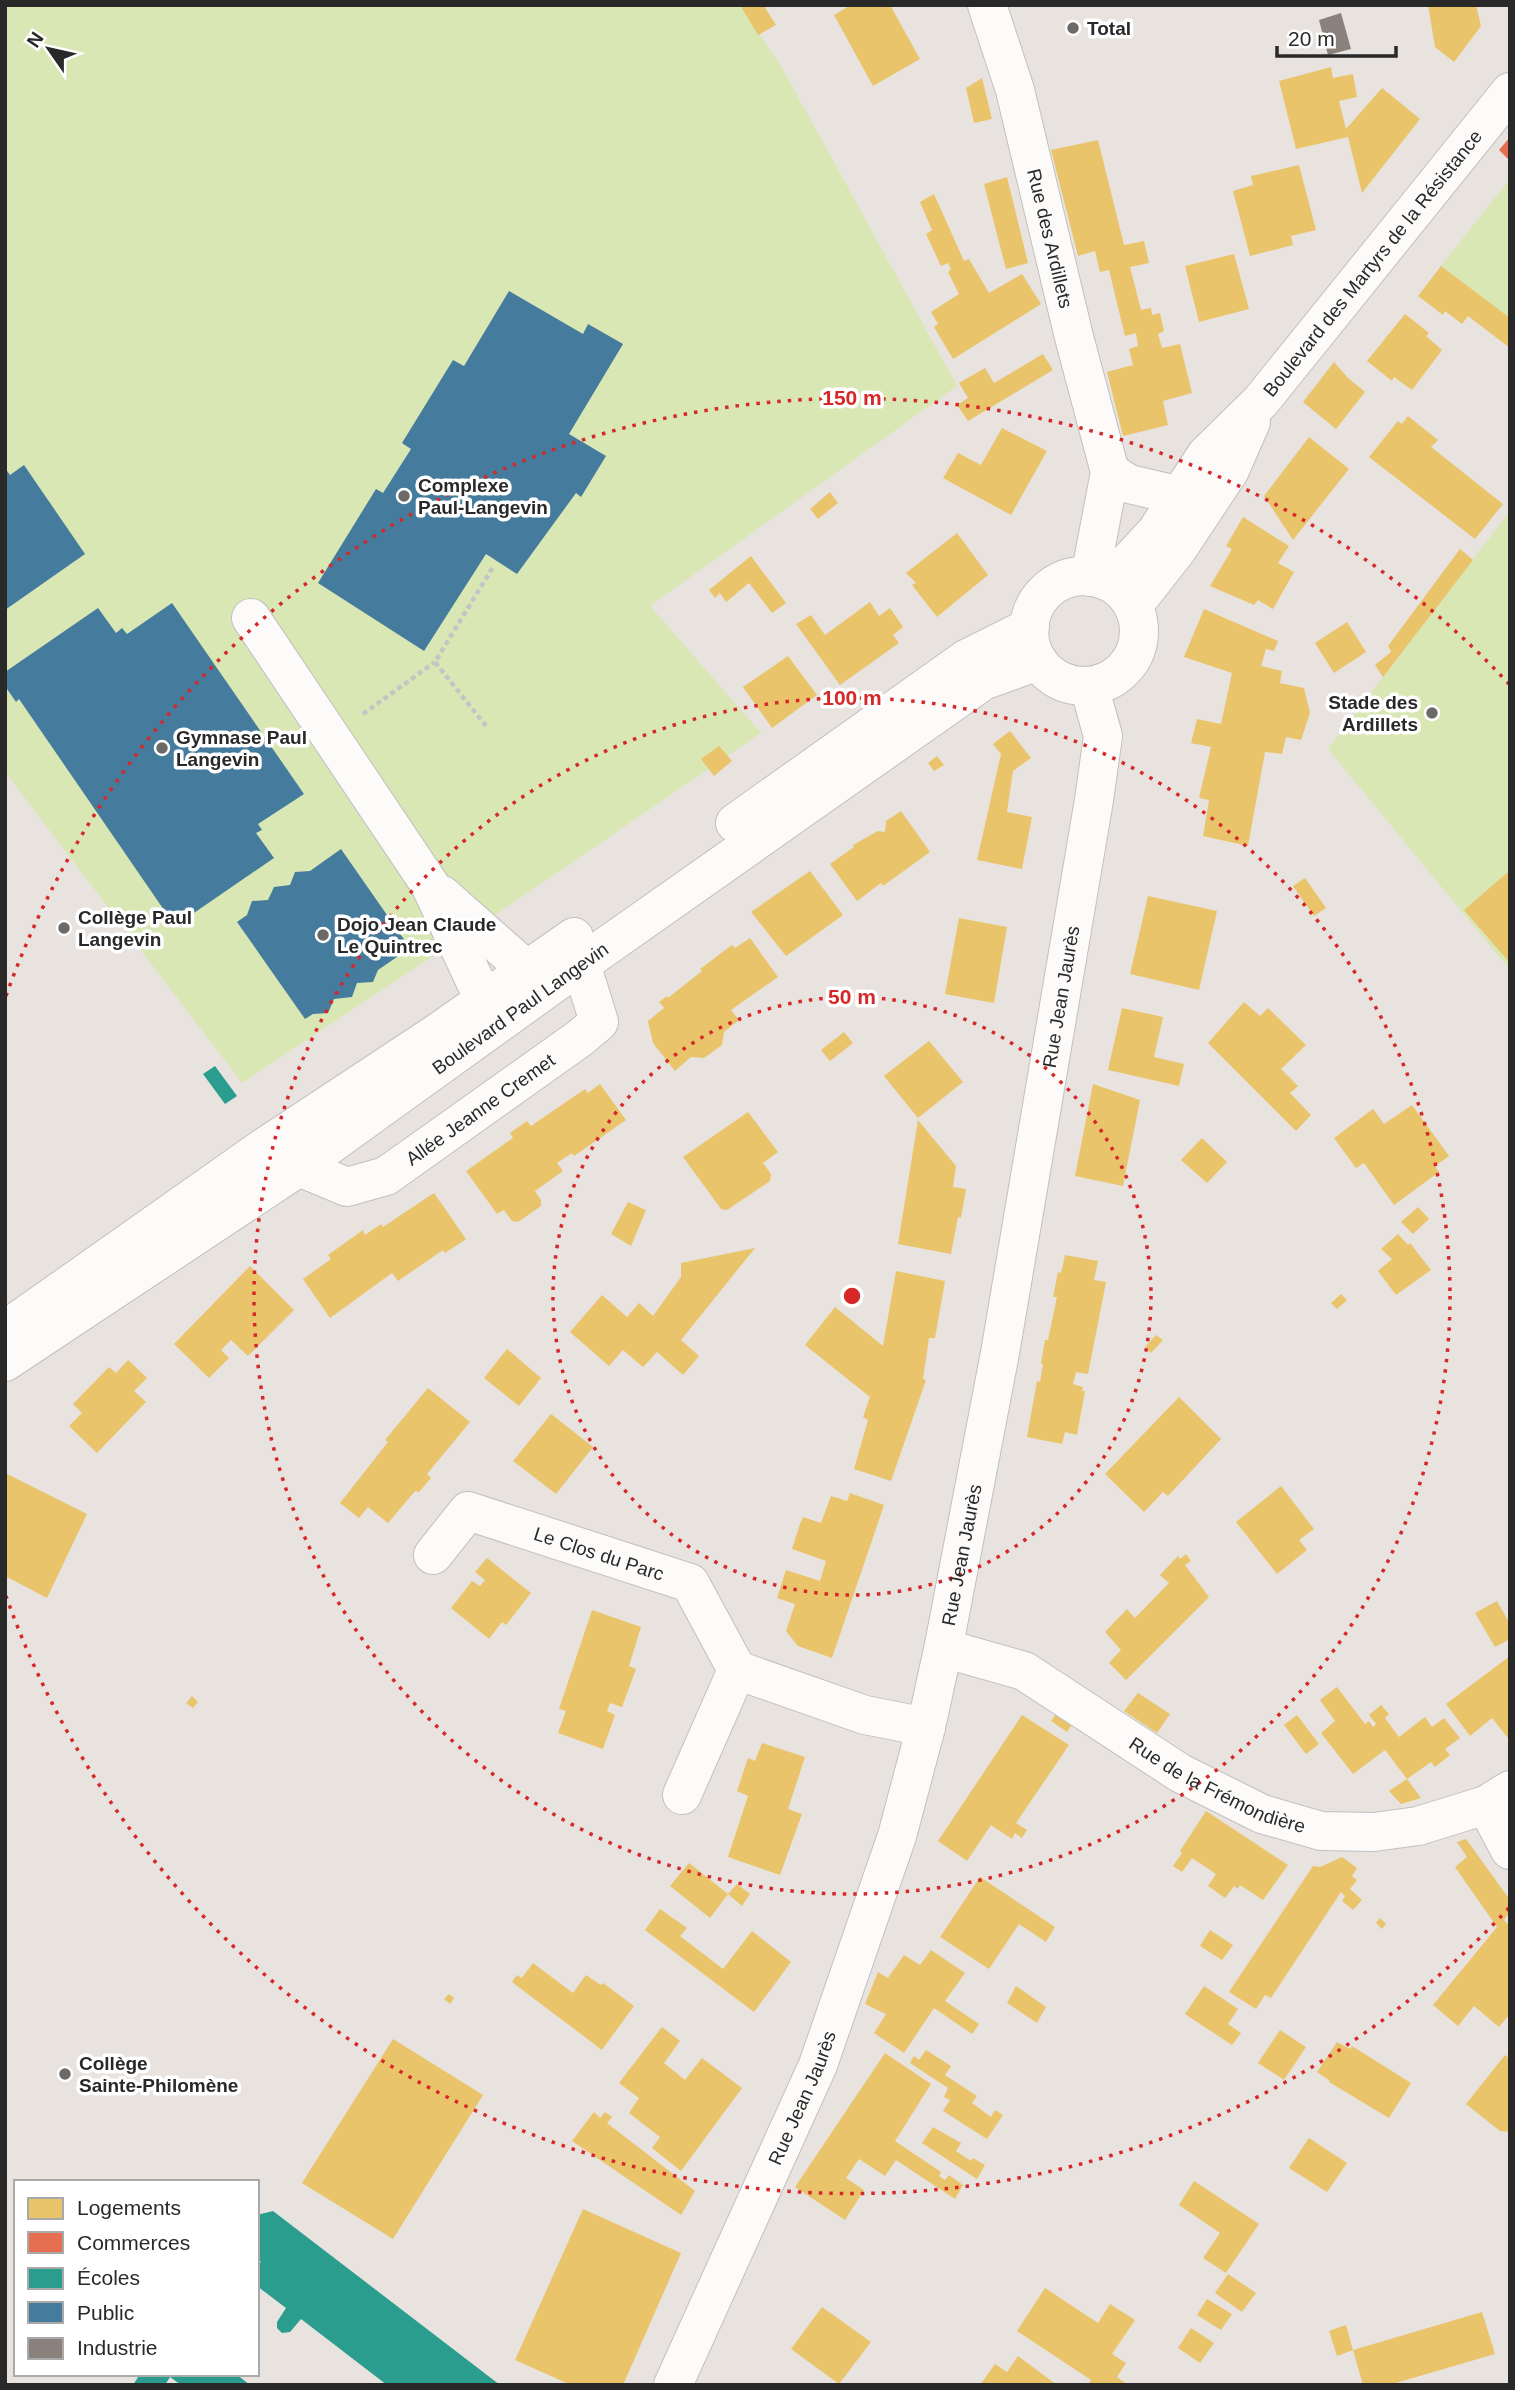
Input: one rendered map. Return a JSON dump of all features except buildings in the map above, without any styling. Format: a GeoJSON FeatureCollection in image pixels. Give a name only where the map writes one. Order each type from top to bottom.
{"type":"FeatureCollection","features":[{"type":"Feature","properties":{"kind":"street","name":"Rue des Ardillets"},"geometry":{"type":"LineString","coordinates":[[987,5],[1015,90],[1074,337],[1110,472],[1096,578]]}},
{"type":"Feature","properties":{"kind":"street","name":"Boulevard des Martyrs de la Résistance"},"geometry":{"type":"LineString","coordinates":[[1096,578],[1129,561],[1156,532],[1206,455],[1261,401],[1510,92]]}},
{"type":"Feature","properties":{"kind":"street","name":"Boulevard des Martyrs de la Résistance"},"geometry":{"type":"LineString","coordinates":[[1133,606],[1177,550],[1230,470],[1261,401]]}},
{"type":"Feature","properties":{"kind":"street"},"geometry":{"type":"LineString","coordinates":[[1110,472],[1129,484],[1181,496]]}},
{"type":"Feature","properties":{"kind":"street"},"geometry":{"type":"LineString","coordinates":[[1096,578],[1120,590],[1133,606],[1138,621],[1139,638],[1131,659],[1115,677],[1089,686],[1075,685],[1051,675],[1034,644],[1036,605],[1054,586],[1068,579],[1096,578]]}},
{"type":"Feature","properties":{"kind":"street"},"geometry":{"type":"LineString","coordinates":[[251,618],[430,885],[484,1000]]}},
{"type":"Feature","properties":{"kind":"street","name":"Boulevard Paul Langevin"},"geometry":{"type":"LineString","coordinates":[[5,1362],[299,1167],[1034,644]]}},
{"type":"Feature","properties":{"kind":"street","name":"Boulevard Paul Langevin"},"geometry":{"type":"LineString","coordinates":[[5,1331],[264,1148],[527,970],[966,659],[1034,644]]}},
{"type":"Feature","properties":{"kind":"street","name":"Rue Jean Jaurès"},"geometry":{"type":"LineString","coordinates":[[673,2385],[818,2065],[897,1836],[926,1727],[1000,1353],[1094,800],[1103,736],[1089,686]]}},
{"type":"Feature","properties":{"kind":"street"},"geometry":{"type":"LineString","coordinates":[[430,885],[527,970]]}},
{"type":"Feature","properties":{"kind":"street","name":"Allée Jeanne Cremet"},"geometry":{"type":"LineString","coordinates":[[299,1167],[347,1187],[386,1176],[580,1038],[599,1022],[581,964]]}},
{"type":"Feature","properties":{"kind":"street","name":"Le Clos du Parc"},"geometry":{"type":"LineString","coordinates":[[433,1555],[468,1511],[690,1583],[737,1670]]}},
{"type":"Feature","properties":{"kind":"street","name":"Rue de la Frémondière"},"geometry":{"type":"LineString","coordinates":[[944,1645],[957,1652],[1024,1671],[1180,1773],[1262,1814],[1321,1831],[1374,1832],[1418,1826],[1498,1798]]}},
{"type":"Feature","properties":{"kind":"street"},"geometry":{"type":"LineString","coordinates":[[682,1796],[737,1670],[865,1715],[926,1727]]}},
{"type":"Feature","properties":{"kind":"street"},"geometry":{"type":"LineString","coordinates":[[1498,1798],[1510,1850]]}},
{"type":"Feature","properties":{"kind":"path"},"geometry":{"type":"LineString","coordinates":[[331,737],[435,662],[492,567]]}},
{"type":"Feature","properties":{"kind":"path"},"geometry":{"type":"LineString","coordinates":[[435,662],[486,726]]}},
{"type":"Feature","properties":{"kind":"green space","name":"Complexe Paul-Langevin"},"geometry":{"type":"Polygon","coordinates":[[[11,5],[740,5],[781,66],[957,386],[650,606],[761,733],[507,907],[242,1083],[5,772],[5,10],[11,5]]]}},
{"type":"Feature","properties":{"kind":"green space"},"geometry":{"type":"Polygon","coordinates":[[[1510,179],[1510,318],[1441,266],[1510,179]]]}},
{"type":"Feature","properties":{"kind":"green space","name":"Stade des Ardillets"},"geometry":{"type":"Polygon","coordinates":[[[1510,511],[1510,970],[1328,749],[1510,511]]]}},
{"type":"Feature","properties":{"kind":"place","name":"Total"},"geometry":{"type":"Point","coordinates":[1073,28]}},
{"type":"Feature","properties":{"kind":"place","name":"Complexe Paul-Langevin"},"geometry":{"type":"Point","coordinates":[404,496]}},
{"type":"Feature","properties":{"kind":"place","name":"Stade des Ardillets"},"geometry":{"type":"Point","coordinates":[1432,713]}},
{"type":"Feature","properties":{"kind":"place","name":"Gymnase Paul Langevin"},"geometry":{"type":"Point","coordinates":[162,748]}},
{"type":"Feature","properties":{"kind":"place","name":"Collège Paul Langevin"},"geometry":{"type":"Point","coordinates":[64,928]}},
{"type":"Feature","properties":{"kind":"place","name":"Dojo Jean Claude Le Quintrec"},"geometry":{"type":"Point","coordinates":[323,935]}},
{"type":"Feature","properties":{"kind":"place","name":"Collège Sainte-Philomène"},"geometry":{"type":"Point","coordinates":[65,2074]}}]}
